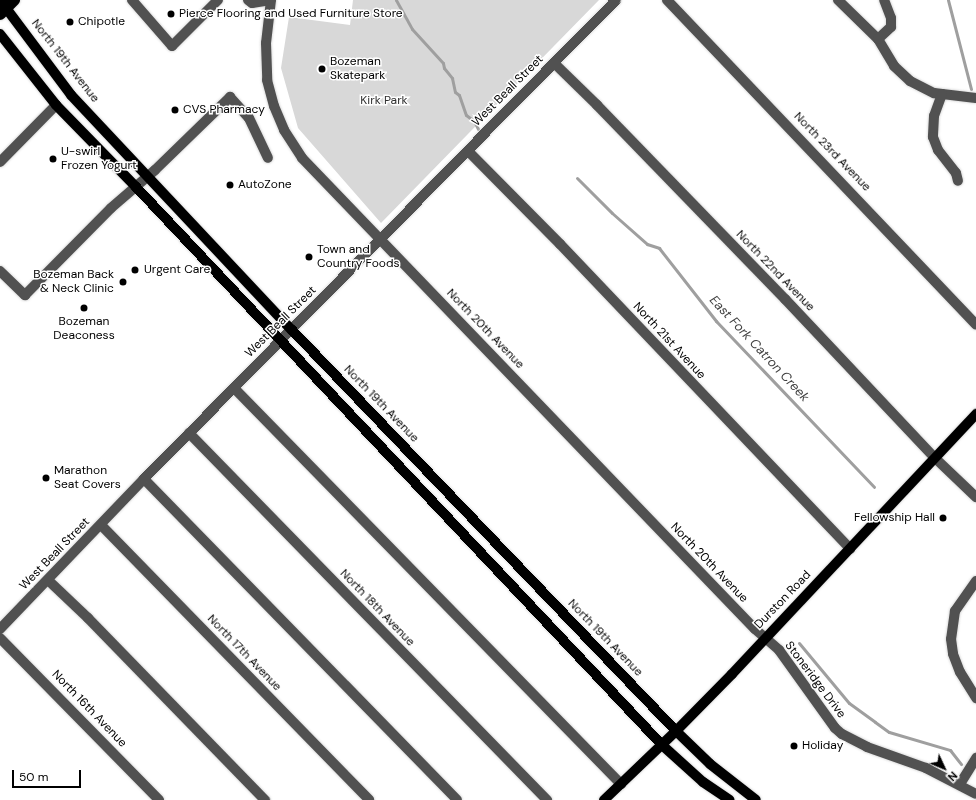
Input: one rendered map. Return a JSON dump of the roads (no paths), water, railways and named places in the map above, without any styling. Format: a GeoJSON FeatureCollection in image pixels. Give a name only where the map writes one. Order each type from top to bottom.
{"type":"FeatureCollection","features":[{"type":"Feature","properties":{"kind":"main road","name":"North 19th Avenue"},"geometry":{"type":"LineString","coordinates":[[5,5],[71,94],[292,330],[676,731],[710,764],[756,800]]}},
{"type":"Feature","properties":{"kind":"main road"},"geometry":{"type":"LineString","coordinates":[[0,34],[56,105],[136,187],[662,744],[703,782],[730,800]]}},
{"type":"Feature","properties":{"kind":"main road","name":"Durston Road"},"geometry":{"type":"LineString","coordinates":[[604,800],[676,731],[850,549],[976,414]]}},
{"type":"Feature","properties":{"kind":"street"},"geometry":{"type":"LineString","coordinates":[[132,0],[172,46],[218,0]]}},
{"type":"Feature","properties":{"kind":"street"},"geometry":{"type":"LineString","coordinates":[[248,0],[252,3],[271,0]]}},
{"type":"Feature","properties":{"kind":"street","name":"North 20th Avenue"},"geometry":{"type":"LineString","coordinates":[[271,0],[266,42],[267,80],[274,106],[284,130],[302,158],[764,639]]}},
{"type":"Feature","properties":{"kind":"street","name":"West Beall Street"},"geometry":{"type":"LineString","coordinates":[[0,629],[144,479],[292,330],[380,238],[468,151],[616,0]]}},
{"type":"Feature","properties":{"kind":"street","name":"North 23rd Avenue"},"geometry":{"type":"LineString","coordinates":[[667,0],[976,324]]}},
{"type":"Feature","properties":{"kind":"street"},"geometry":{"type":"LineString","coordinates":[[838,0],[878,39],[894,66],[915,85],[942,94],[976,98]]}},
{"type":"Feature","properties":{"kind":"street"},"geometry":{"type":"LineString","coordinates":[[878,39],[891,27],[891,18],[884,0]]}},
{"type":"Feature","properties":{"kind":"street","name":"North 22nd Avenue"},"geometry":{"type":"LineString","coordinates":[[554,63],[597,105],[785,299],[935,458],[976,497]]}},
{"type":"Feature","properties":{"kind":"street"},"geometry":{"type":"LineString","coordinates":[[942,94],[934,116],[933,137],[938,150],[956,173],[958,181]]}},
{"type":"Feature","properties":{"kind":"street"},"geometry":{"type":"LineString","coordinates":[[0,271],[25,294],[111,208],[148,177],[230,97],[249,118],[268,158]]}},
{"type":"Feature","properties":{"kind":"street"},"geometry":{"type":"LineString","coordinates":[[0,162],[56,105]]}},
{"type":"Feature","properties":{"kind":"street","name":"North 21st Avenue"},"geometry":{"type":"LineString","coordinates":[[468,151],[560,244],[850,549]]}},
{"type":"Feature","properties":{"kind":"street"},"geometry":{"type":"LineString","coordinates":[[234,388],[621,784]]}},
{"type":"Feature","properties":{"kind":"street","name":"North 18th Avenue"},"geometry":{"type":"LineString","coordinates":[[189,434],[547,800]]}},
{"type":"Feature","properties":{"kind":"street"},"geometry":{"type":"LineString","coordinates":[[144,479],[457,800]]}},
{"type":"Feature","properties":{"kind":"street","name":"North 17th Avenue"},"geometry":{"type":"LineString","coordinates":[[101,525],[369,800]]}},
{"type":"Feature","properties":{"kind":"street"},"geometry":{"type":"LineString","coordinates":[[48,580],[88,618],[265,800]]}},
{"type":"Feature","properties":{"kind":"street"},"geometry":{"type":"LineString","coordinates":[[976,581],[955,611],[951,639],[953,654],[960,672],[976,698]]}},
{"type":"Feature","properties":{"kind":"street","name":"North 16th Avenue"},"geometry":{"type":"LineString","coordinates":[[0,638],[159,800]]}},
{"type":"Feature","properties":{"kind":"street","name":"Stoneridge Drive"},"geometry":{"type":"LineString","coordinates":[[764,639],[779,650],[815,702],[842,734],[867,747],[926,768],[960,784],[976,794]]}},
{"type":"Feature","properties":{"kind":"street"},"geometry":{"type":"LineString","coordinates":[[960,784],[976,758]]}},
{"type":"Feature","properties":{"kind":"waterway","name":"East Fork Catron Creek"},"geometry":{"type":"LineString","coordinates":[[396,0],[412,29],[443,63],[444,68],[452,78],[455,92],[459,95],[466,115],[474,121],[478,129]]}},
{"type":"Feature","properties":{"kind":"waterway"},"geometry":{"type":"LineString","coordinates":[[948,0],[971,89]]}},
{"type":"Feature","properties":{"kind":"waterway","name":"East Fork Catron Creek"},"geometry":{"type":"LineString","coordinates":[[577,178],[612,213],[647,244],[659,248],[716,321],[874,487]]}},
{"type":"Feature","properties":{"kind":"waterway","name":"East Fork Catron Creek"},"geometry":{"type":"LineString","coordinates":[[799,643],[849,703],[889,732],[950,750],[961,764]]}},
{"type":"Feature","properties":{"kind":"place","name":"Pierce Flooring and Used Furniture Store"},"geometry":{"type":"Point","coordinates":[171,14]}},
{"type":"Feature","properties":{"kind":"place","name":"Chipotle"},"geometry":{"type":"Point","coordinates":[70,22]}},
{"type":"Feature","properties":{"kind":"place","name":"Bozeman Skatepark"},"geometry":{"type":"Point","coordinates":[322,69]}},
{"type":"Feature","properties":{"kind":"place","name":"CVS Pharmacy"},"geometry":{"type":"Point","coordinates":[175,110]}},
{"type":"Feature","properties":{"kind":"place","name":"U-swirl Frozen Yogurt"},"geometry":{"type":"Point","coordinates":[53,159]}},
{"type":"Feature","properties":{"kind":"place","name":"AutoZone"},"geometry":{"type":"Point","coordinates":[230,185]}},
{"type":"Feature","properties":{"kind":"place","name":"Town and Country Foods"},"geometry":{"type":"Point","coordinates":[309,257]}},
{"type":"Feature","properties":{"kind":"place","name":"Urgent Care"},"geometry":{"type":"Point","coordinates":[135,270]}},
{"type":"Feature","properties":{"kind":"place","name":"Bozeman Back & Neck Clinic"},"geometry":{"type":"Point","coordinates":[123,282]}},
{"type":"Feature","properties":{"kind":"place","name":"Bozeman Deaconess"},"geometry":{"type":"Point","coordinates":[84,308]}},
{"type":"Feature","properties":{"kind":"place","name":"Marathon Seat Covers"},"geometry":{"type":"Point","coordinates":[46,478]}},
{"type":"Feature","properties":{"kind":"place","name":"Fellowship Hall"},"geometry":{"type":"Point","coordinates":[943,518]}},
{"type":"Feature","properties":{"kind":"place","name":"Holiday"},"geometry":{"type":"Point","coordinates":[794,746]}},
{"type":"Feature","properties":{"kind":"park label","name":"Kirk Park"},"geometry":{"type":"Point","coordinates":[384,101]}}]}
